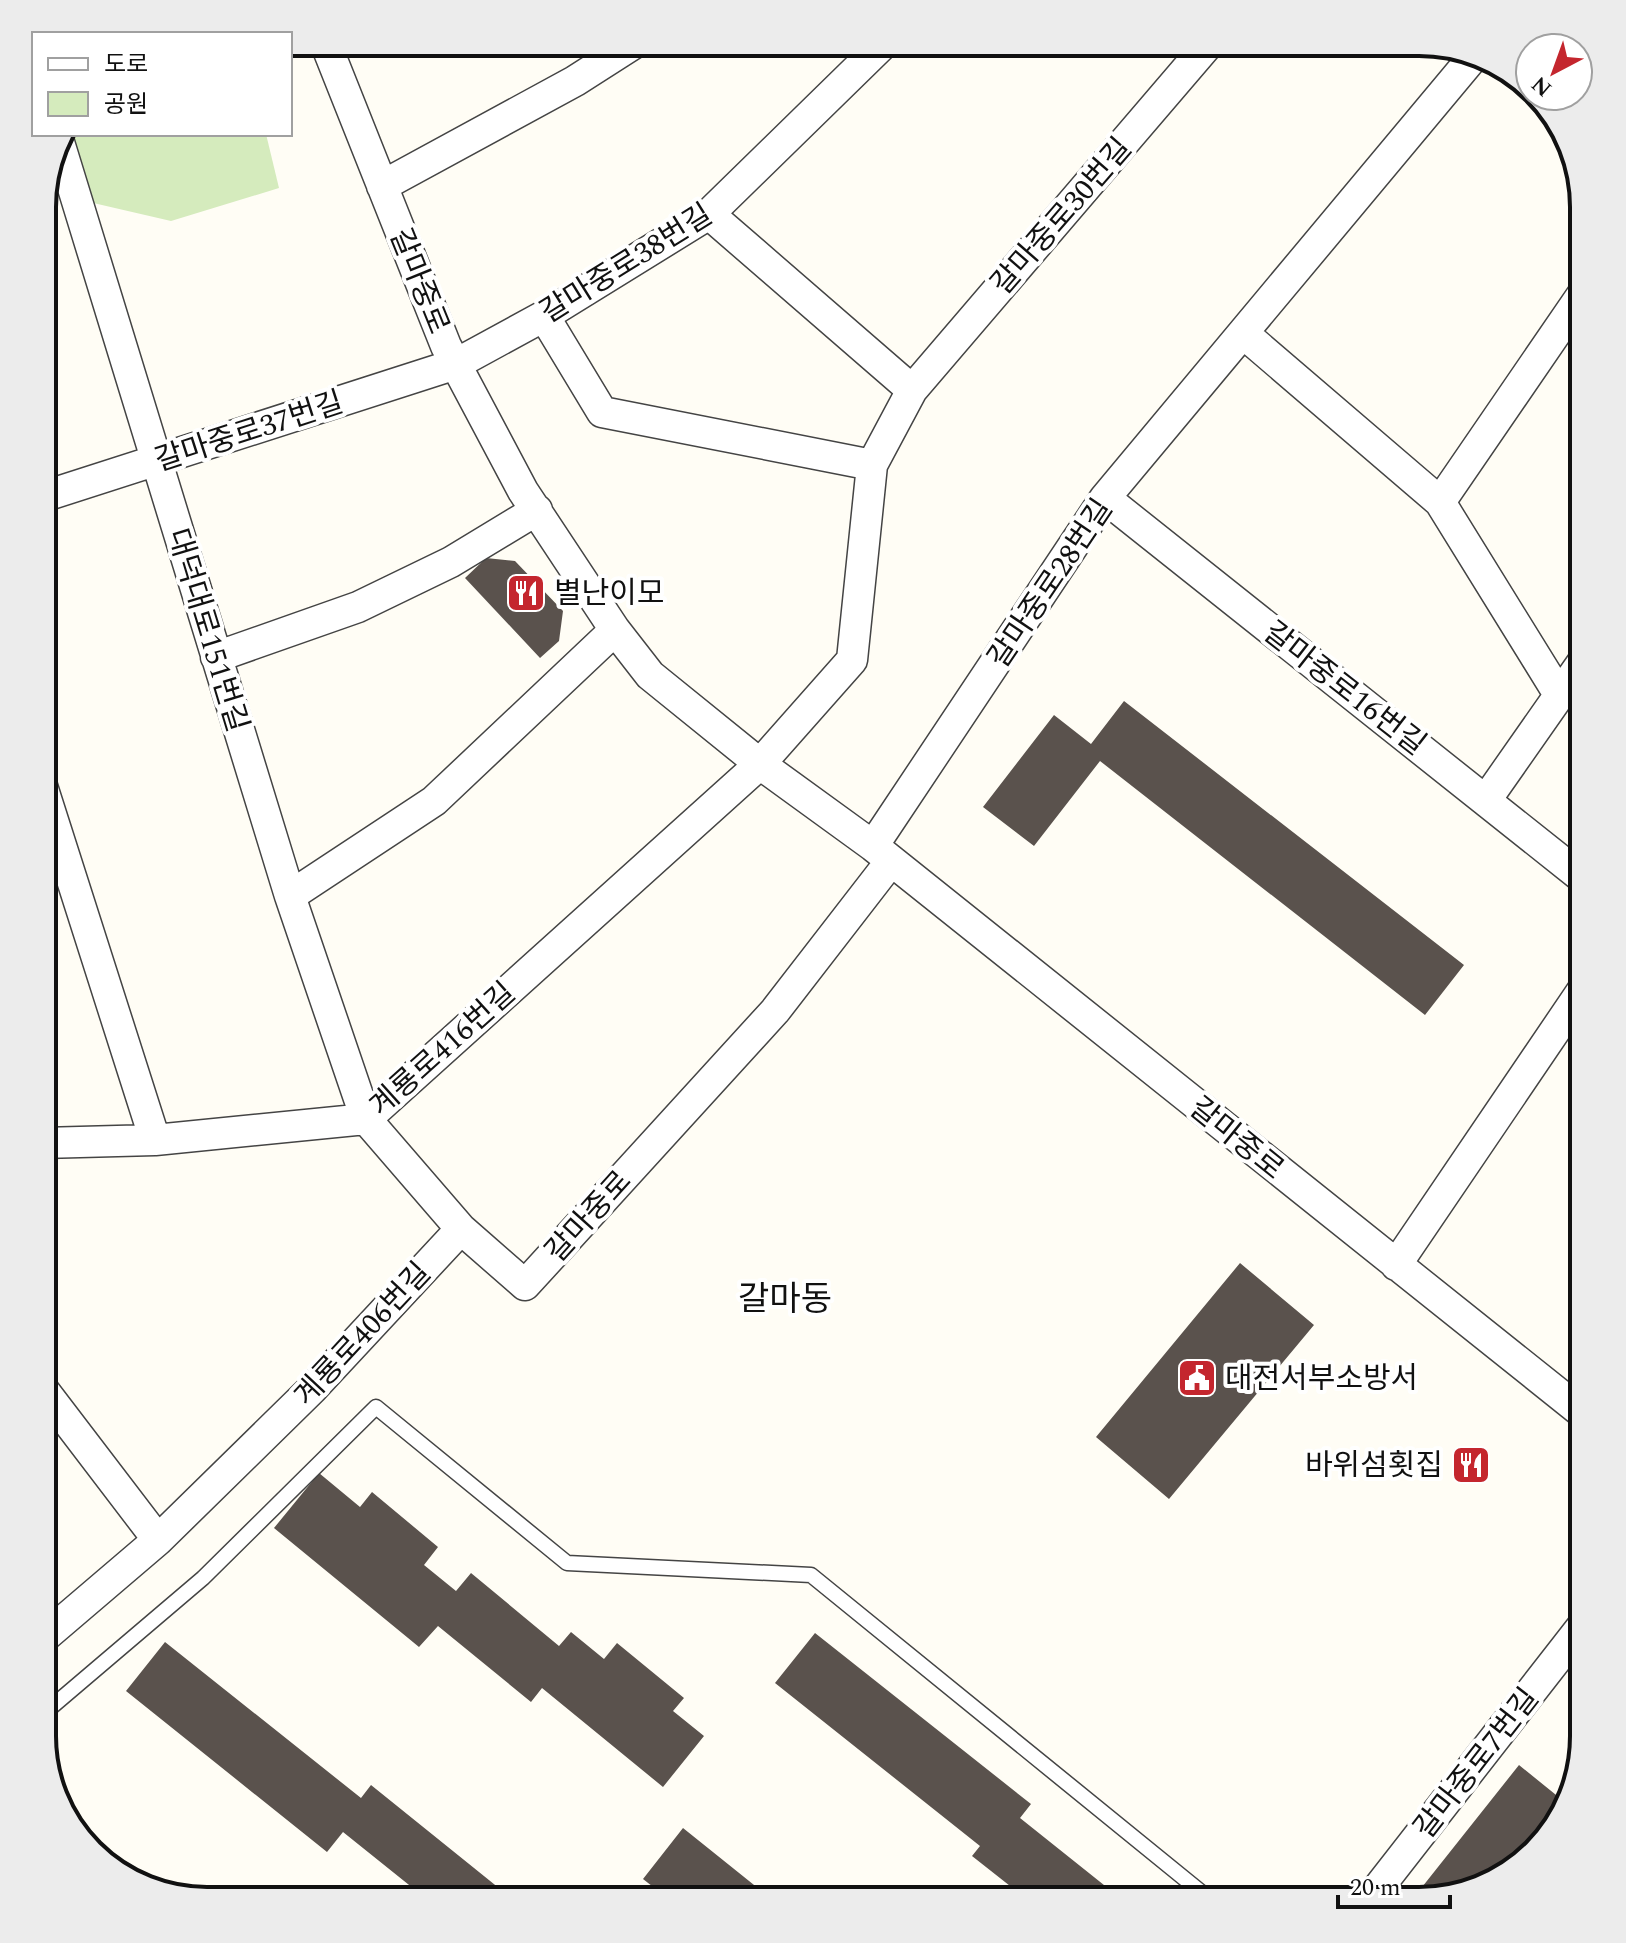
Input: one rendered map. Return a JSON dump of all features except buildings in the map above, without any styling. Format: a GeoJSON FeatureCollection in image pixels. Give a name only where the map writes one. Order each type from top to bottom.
{"type":"FeatureCollection","features":[{"type":"Feature","properties":{"kind":"street","name":"갈마중로"},"geometry":{"type":"LineString","coordinates":[[331,56],[446,346],[523,491],[615,630],[650,675],[760,764],[882,854],[1570,1403]]}},
{"type":"Feature","properties":{"kind":"street"},"geometry":{"type":"LineString","coordinates":[[382,186],[575,81],[614,56]]}},
{"type":"Feature","properties":{"kind":"street","name":"갈마중로38번길"},"geometry":{"type":"LineString","coordinates":[[456,364],[544,316],[709,214],[871,56]]}},
{"type":"Feature","properties":{"kind":"street","name":"갈마중로30번길"},"geometry":{"type":"LineString","coordinates":[[760,764],[852,660],[872,465],[912,390],[1198,56]]}},
{"type":"Feature","properties":{"kind":"street","name":"갈마중로28번길"},"geometry":{"type":"LineString","coordinates":[[882,854],[1105,498],[1467,64]]}},
{"type":"Feature","properties":{"kind":"street","name":"대덕대로151번길"},"geometry":{"type":"LineString","coordinates":[[64,159],[290,896],[366,1119]]}},
{"type":"Feature","properties":{"kind":"street"},"geometry":{"type":"LineString","coordinates":[[709,214],[912,390]]}},
{"type":"Feature","properties":{"kind":"street"},"geometry":{"type":"LineString","coordinates":[[1440,502],[1570,312]]}},
{"type":"Feature","properties":{"kind":"street"},"geometry":{"type":"LineString","coordinates":[[544,316],[602,412],[872,465]]}},
{"type":"Feature","properties":{"kind":"street"},"geometry":{"type":"LineString","coordinates":[[1243,333],[1440,502],[1560,696]]}},
{"type":"Feature","properties":{"kind":"street","name":"갈마중로37번길"},"geometry":{"type":"LineString","coordinates":[[56,492],[456,364]]}},
{"type":"Feature","properties":{"kind":"street","name":"갈마중로16번길"},"geometry":{"type":"LineString","coordinates":[[1105,498],[1570,868]]}},
{"type":"Feature","properties":{"kind":"street"},"geometry":{"type":"LineString","coordinates":[[216,657],[358,607],[451,562],[537,510]]}},
{"type":"Feature","properties":{"kind":"street"},"geometry":{"type":"LineString","coordinates":[[290,896],[434,801],[615,630]]}},
{"type":"Feature","properties":{"kind":"street"},"geometry":{"type":"LineString","coordinates":[[1486,800],[1570,681]]}},
{"type":"Feature","properties":{"kind":"street","name":"계룡로416번길"},"geometry":{"type":"LineString","coordinates":[[56,1143],[155,1140],[366,1119],[760,764]]}},
{"type":"Feature","properties":{"kind":"street"},"geometry":{"type":"LineString","coordinates":[[56,830],[155,1140]]}},
{"type":"Feature","properties":{"kind":"street","name":"갈마중로"},"geometry":{"type":"LineString","coordinates":[[461,1229],[525,1285],[775,1011],[882,854]]}},
{"type":"Feature","properties":{"kind":"street"},"geometry":{"type":"LineString","coordinates":[[1396,1265],[1570,1009]]}},
{"type":"Feature","properties":{"kind":"street"},"geometry":{"type":"LineString","coordinates":[[366,1119],[461,1229]]}},
{"type":"Feature","properties":{"kind":"street","name":"계룡로406번길"},"geometry":{"type":"LineString","coordinates":[[56,1627],[158,1540],[312,1389],[461,1229]]}},
{"type":"Feature","properties":{"kind":"street"},"geometry":{"type":"LineString","coordinates":[[56,1406],[158,1540]]}},
{"type":"Feature","properties":{"kind":"street","name":"갈마중로7번길"},"geometry":{"type":"LineString","coordinates":[[1379,1887],[1570,1642]]}},
{"type":"Feature","properties":{"kind":"lane"},"geometry":{"type":"LineString","coordinates":[[56,1703],[203,1578],[376,1407],[567,1563],[811,1575],[1195,1887]]}},
{"type":"Feature","properties":{"kind":"green space"},"geometry":{"type":"Polygon","coordinates":[[[74,136],[266,136],[279,188],[171,221],[76,199],[67,153],[74,136]]]}},
{"type":"Feature","properties":{"kind":"place","name":"별난이모"},"geometry":{"type":"Point","coordinates":[526,593]}},
{"type":"Feature","properties":{"kind":"place","name":"대전서부소방서"},"geometry":{"type":"Point","coordinates":[1197,1378]}},
{"type":"Feature","properties":{"kind":"place","name":"바위섬횟집"},"geometry":{"type":"Point","coordinates":[1471,1465]}},
{"type":"Feature","properties":{"kind":"district","name":"갈마동"},"geometry":{"type":"Point","coordinates":[785,1298]}}]}
